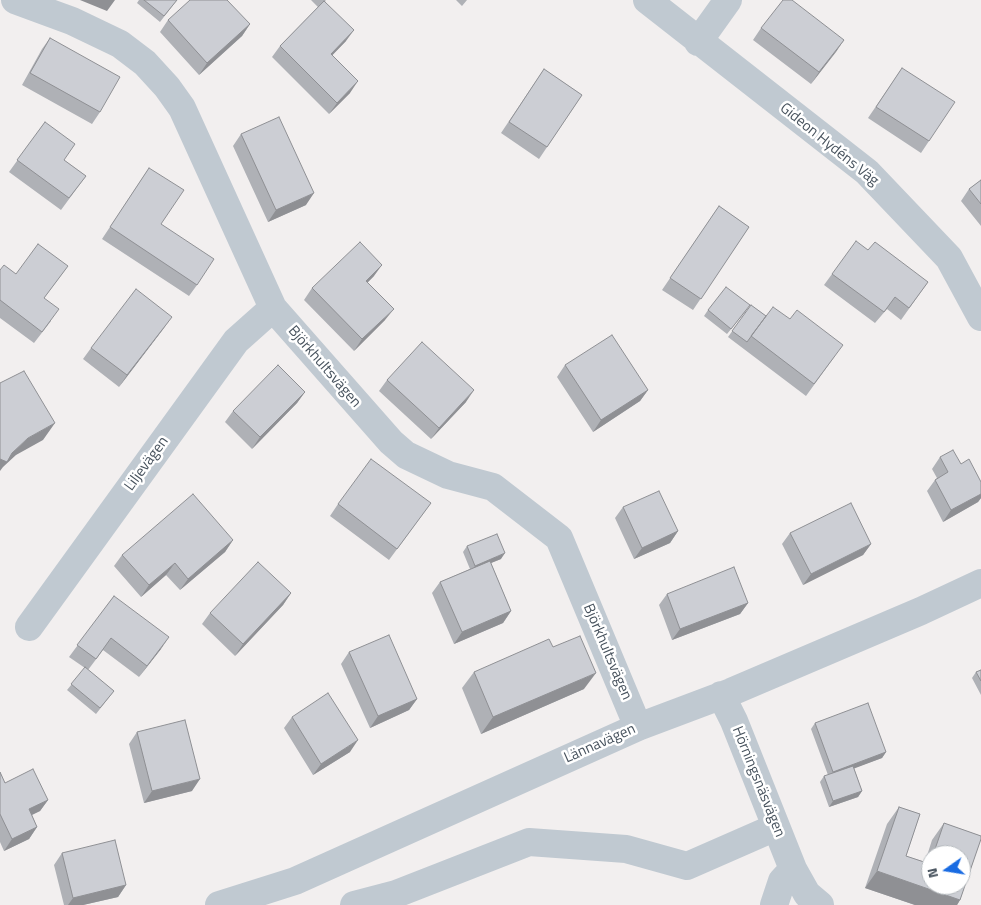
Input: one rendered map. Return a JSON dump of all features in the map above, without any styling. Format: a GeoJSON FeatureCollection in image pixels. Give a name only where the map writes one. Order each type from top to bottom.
{"type":"FeatureCollection","features":[{"type":"Feature","properties":{"kind":"street","name":"Björkhultsvägen"},"geometry":{"type":"LineString","coordinates":[[15,0],[72,21],[120,44],[145,63],[168,87],[182,108],[272,308],[378,428],[406,455],[448,475],[493,487],[559,538],[638,727]]}},
{"type":"Feature","properties":{"kind":"street","name":"Gideon Hydéns Väg"},"geometry":{"type":"LineString","coordinates":[[647,0],[698,42],[867,172],[948,258],[981,317]]}},
{"type":"Feature","properties":{"kind":"street"},"geometry":{"type":"LineString","coordinates":[[698,42],[728,0]]}},
{"type":"Feature","properties":{"kind":"street","name":"Liljevägen"},"geometry":{"type":"LineString","coordinates":[[29,627],[236,341],[272,308]]}},
{"type":"Feature","properties":{"kind":"street","name":"Lännavägen"},"geometry":{"type":"LineString","coordinates":[[220,905],[295,881],[638,727],[721,696],[921,611],[981,583]]}},
{"type":"Feature","properties":{"kind":"street","name":"Hörningsnäsvägen"},"geometry":{"type":"LineString","coordinates":[[721,696],[734,721],[793,869],[807,894],[820,905]]}},
{"type":"Feature","properties":{"kind":"street"},"geometry":{"type":"LineString","coordinates":[[354,905],[396,899],[529,842],[626,849],[687,866],[776,827]]}},
{"type":"Feature","properties":{"kind":"street"},"geometry":{"type":"LineString","coordinates":[[774,905],[782,881],[793,869]]}},
{"type":"Feature","properties":{"kind":"building"},"geometry":{"type":"Polygon","coordinates":[[[144,0],[177,0],[164,16],[144,0]]]}},
{"type":"Feature","properties":{"kind":"building"},"geometry":{"type":"Polygon","coordinates":[[[190,0],[227,0],[250,24],[207,63],[168,20],[190,0]]]}},
{"type":"Feature","properties":{"kind":"building"},"geometry":{"type":"Polygon","coordinates":[[[783,0],[792,0],[844,40],[819,72],[761,28],[783,0]]]}},
{"type":"Feature","properties":{"kind":"building"},"geometry":{"type":"Polygon","coordinates":[[[324,1],[354,30],[331,54],[358,81],[337,103],[280,46],[324,1]]]}},
{"type":"Feature","properties":{"kind":"building"},"geometry":{"type":"Polygon","coordinates":[[[50,38],[120,77],[100,112],[30,73],[50,38]]]}},
{"type":"Feature","properties":{"kind":"building"},"geometry":{"type":"Polygon","coordinates":[[[902,68],[955,102],[929,141],[876,107],[902,68]]]}},
{"type":"Feature","properties":{"kind":"building"},"geometry":{"type":"Polygon","coordinates":[[[544,69],[582,95],[547,147],[509,122],[544,69]]]}},
{"type":"Feature","properties":{"kind":"building"},"geometry":{"type":"Polygon","coordinates":[[[279,117],[314,193],[276,210],[241,134],[279,117]]]}},
{"type":"Feature","properties":{"kind":"building"},"geometry":{"type":"Polygon","coordinates":[[[45,122],[75,144],[64,160],[86,176],[69,198],[17,160],[45,122]]]}},
{"type":"Feature","properties":{"kind":"building"},"geometry":{"type":"Polygon","coordinates":[[[149,168],[184,190],[161,224],[214,259],[197,285],[110,227],[149,168]]]}},
{"type":"Feature","properties":{"kind":"building"},"geometry":{"type":"Polygon","coordinates":[[[981,180],[981,204],[969,189],[981,180]]]}},
{"type":"Feature","properties":{"kind":"building"},"geometry":{"type":"Polygon","coordinates":[[[719,206],[749,227],[701,299],[670,278],[719,206]]]}},
{"type":"Feature","properties":{"kind":"building"},"geometry":{"type":"Polygon","coordinates":[[[856,241],[868,250],[875,242],[928,282],[909,308],[895,297],[884,312],[832,274],[856,241]]]}},
{"type":"Feature","properties":{"kind":"building"},"geometry":{"type":"Polygon","coordinates":[[[360,242],[382,265],[366,281],[394,309],[362,339],[312,288],[360,242]]]}},
{"type":"Feature","properties":{"kind":"building"},"geometry":{"type":"Polygon","coordinates":[[[38,244],[68,266],[44,298],[59,309],[42,332],[0,300],[0,270],[4,265],[16,274],[38,244]]]}},
{"type":"Feature","properties":{"kind":"building"},"geometry":{"type":"Polygon","coordinates":[[[726,287],[750,305],[731,329],[708,310],[726,287]]]}},
{"type":"Feature","properties":{"kind":"building"},"geometry":{"type":"Polygon","coordinates":[[[136,289],[172,317],[127,375],[91,348],[136,289]]]}},
{"type":"Feature","properties":{"kind":"building"},"geometry":{"type":"Polygon","coordinates":[[[751,305],[766,316],[747,342],[732,331],[751,305]]]}},
{"type":"Feature","properties":{"kind":"building"},"geometry":{"type":"Polygon","coordinates":[[[773,307],[790,319],[797,310],[843,345],[814,384],[751,336],[773,307]]]}},
{"type":"Feature","properties":{"kind":"building"},"geometry":{"type":"Polygon","coordinates":[[[612,335],[648,390],[601,420],[565,365],[612,335]]]}},
{"type":"Feature","properties":{"kind":"building"},"geometry":{"type":"Polygon","coordinates":[[[422,342],[474,390],[439,428],[387,380],[422,342]]]}},
{"type":"Feature","properties":{"kind":"building"},"geometry":{"type":"Polygon","coordinates":[[[278,365],[305,392],[260,437],[233,411],[278,365]]]}},
{"type":"Feature","properties":{"kind":"building"},"geometry":{"type":"Polygon","coordinates":[[[24,371],[55,423],[28,438],[12,453],[7,462],[0,459],[0,383],[24,371]]]}},
{"type":"Feature","properties":{"kind":"building"},"geometry":{"type":"Polygon","coordinates":[[[953,450],[961,464],[969,459],[981,482],[981,494],[951,510],[935,480],[948,472],[940,457],[953,450]]]}},
{"type":"Feature","properties":{"kind":"building"},"geometry":{"type":"Polygon","coordinates":[[[371,459],[431,503],[397,549],[338,504],[371,459]]]}},
{"type":"Feature","properties":{"kind":"building"},"geometry":{"type":"Polygon","coordinates":[[[659,491],[678,531],[642,548],[623,507],[659,491]]]}},
{"type":"Feature","properties":{"kind":"building"},"geometry":{"type":"Polygon","coordinates":[[[193,494],[233,540],[188,579],[175,563],[149,585],[122,555],[193,494]]]}},
{"type":"Feature","properties":{"kind":"building"},"geometry":{"type":"Polygon","coordinates":[[[851,503],[871,544],[811,574],[790,533],[851,503]]]}},
{"type":"Feature","properties":{"kind":"building"},"geometry":{"type":"Polygon","coordinates":[[[497,534],[505,553],[475,566],[467,546],[497,534]]]}},
{"type":"Feature","properties":{"kind":"building"},"geometry":{"type":"Polygon","coordinates":[[[490,561],[511,611],[462,632],[440,582],[490,561]]]}},
{"type":"Feature","properties":{"kind":"building"},"geometry":{"type":"Polygon","coordinates":[[[258,562],[291,593],[243,644],[210,613],[258,562]]]}},
{"type":"Feature","properties":{"kind":"building"},"geometry":{"type":"Polygon","coordinates":[[[734,567],[748,603],[680,629],[667,594],[734,567]]]}},
{"type":"Feature","properties":{"kind":"building"},"geometry":{"type":"Polygon","coordinates":[[[114,596],[169,637],[147,666],[111,638],[96,659],[77,645],[114,596]]]}},
{"type":"Feature","properties":{"kind":"building"},"geometry":{"type":"Polygon","coordinates":[[[389,635],[417,699],[378,716],[349,652],[389,635]]]}},
{"type":"Feature","properties":{"kind":"building"},"geometry":{"type":"Polygon","coordinates":[[[580,636],[596,673],[493,717],[474,672],[549,639],[553,647],[580,636]]]}},
{"type":"Feature","properties":{"kind":"building"},"geometry":{"type":"Polygon","coordinates":[[[85,667],[114,691],[100,708],[71,684],[85,667]]]}},
{"type":"Feature","properties":{"kind":"building"},"geometry":{"type":"Polygon","coordinates":[[[981,670],[981,681],[976,672],[981,670]]]}},
{"type":"Feature","properties":{"kind":"building"},"geometry":{"type":"Polygon","coordinates":[[[328,693],[358,740],[321,764],[292,717],[328,693]]]}},
{"type":"Feature","properties":{"kind":"building"},"geometry":{"type":"Polygon","coordinates":[[[868,703],[886,752],[833,772],[815,723],[868,703]]]}},
{"type":"Feature","properties":{"kind":"building"},"geometry":{"type":"Polygon","coordinates":[[[185,720],[200,779],[152,791],[137,732],[185,720]]]}},
{"type":"Feature","properties":{"kind":"building"},"geometry":{"type":"Polygon","coordinates":[[[853,766],[862,791],[833,801],[824,776],[853,766]]]}},
{"type":"Feature","properties":{"kind":"building"},"geometry":{"type":"Polygon","coordinates":[[[33,769],[48,800],[29,809],[37,827],[12,839],[0,814],[0,772],[5,783],[33,769]]]}},
{"type":"Feature","properties":{"kind":"building"},"geometry":{"type":"Polygon","coordinates":[[[899,807],[920,814],[906,856],[921,861],[921,886],[877,871],[899,807]]]}},
{"type":"Feature","properties":{"kind":"building"},"geometry":{"type":"Polygon","coordinates":[[[944,823],[981,836],[971,868],[971,845],[936,845],[944,823]]]}},
{"type":"Feature","properties":{"kind":"building"},"geometry":{"type":"Polygon","coordinates":[[[115,840],[126,885],[73,898],[62,853],[115,840]]]}},
{"type":"Feature","properties":{"kind":"building"},"geometry":{"type":"Polygon","coordinates":[[[946,895],[962,895],[960,900],[946,895]]]}}]}
